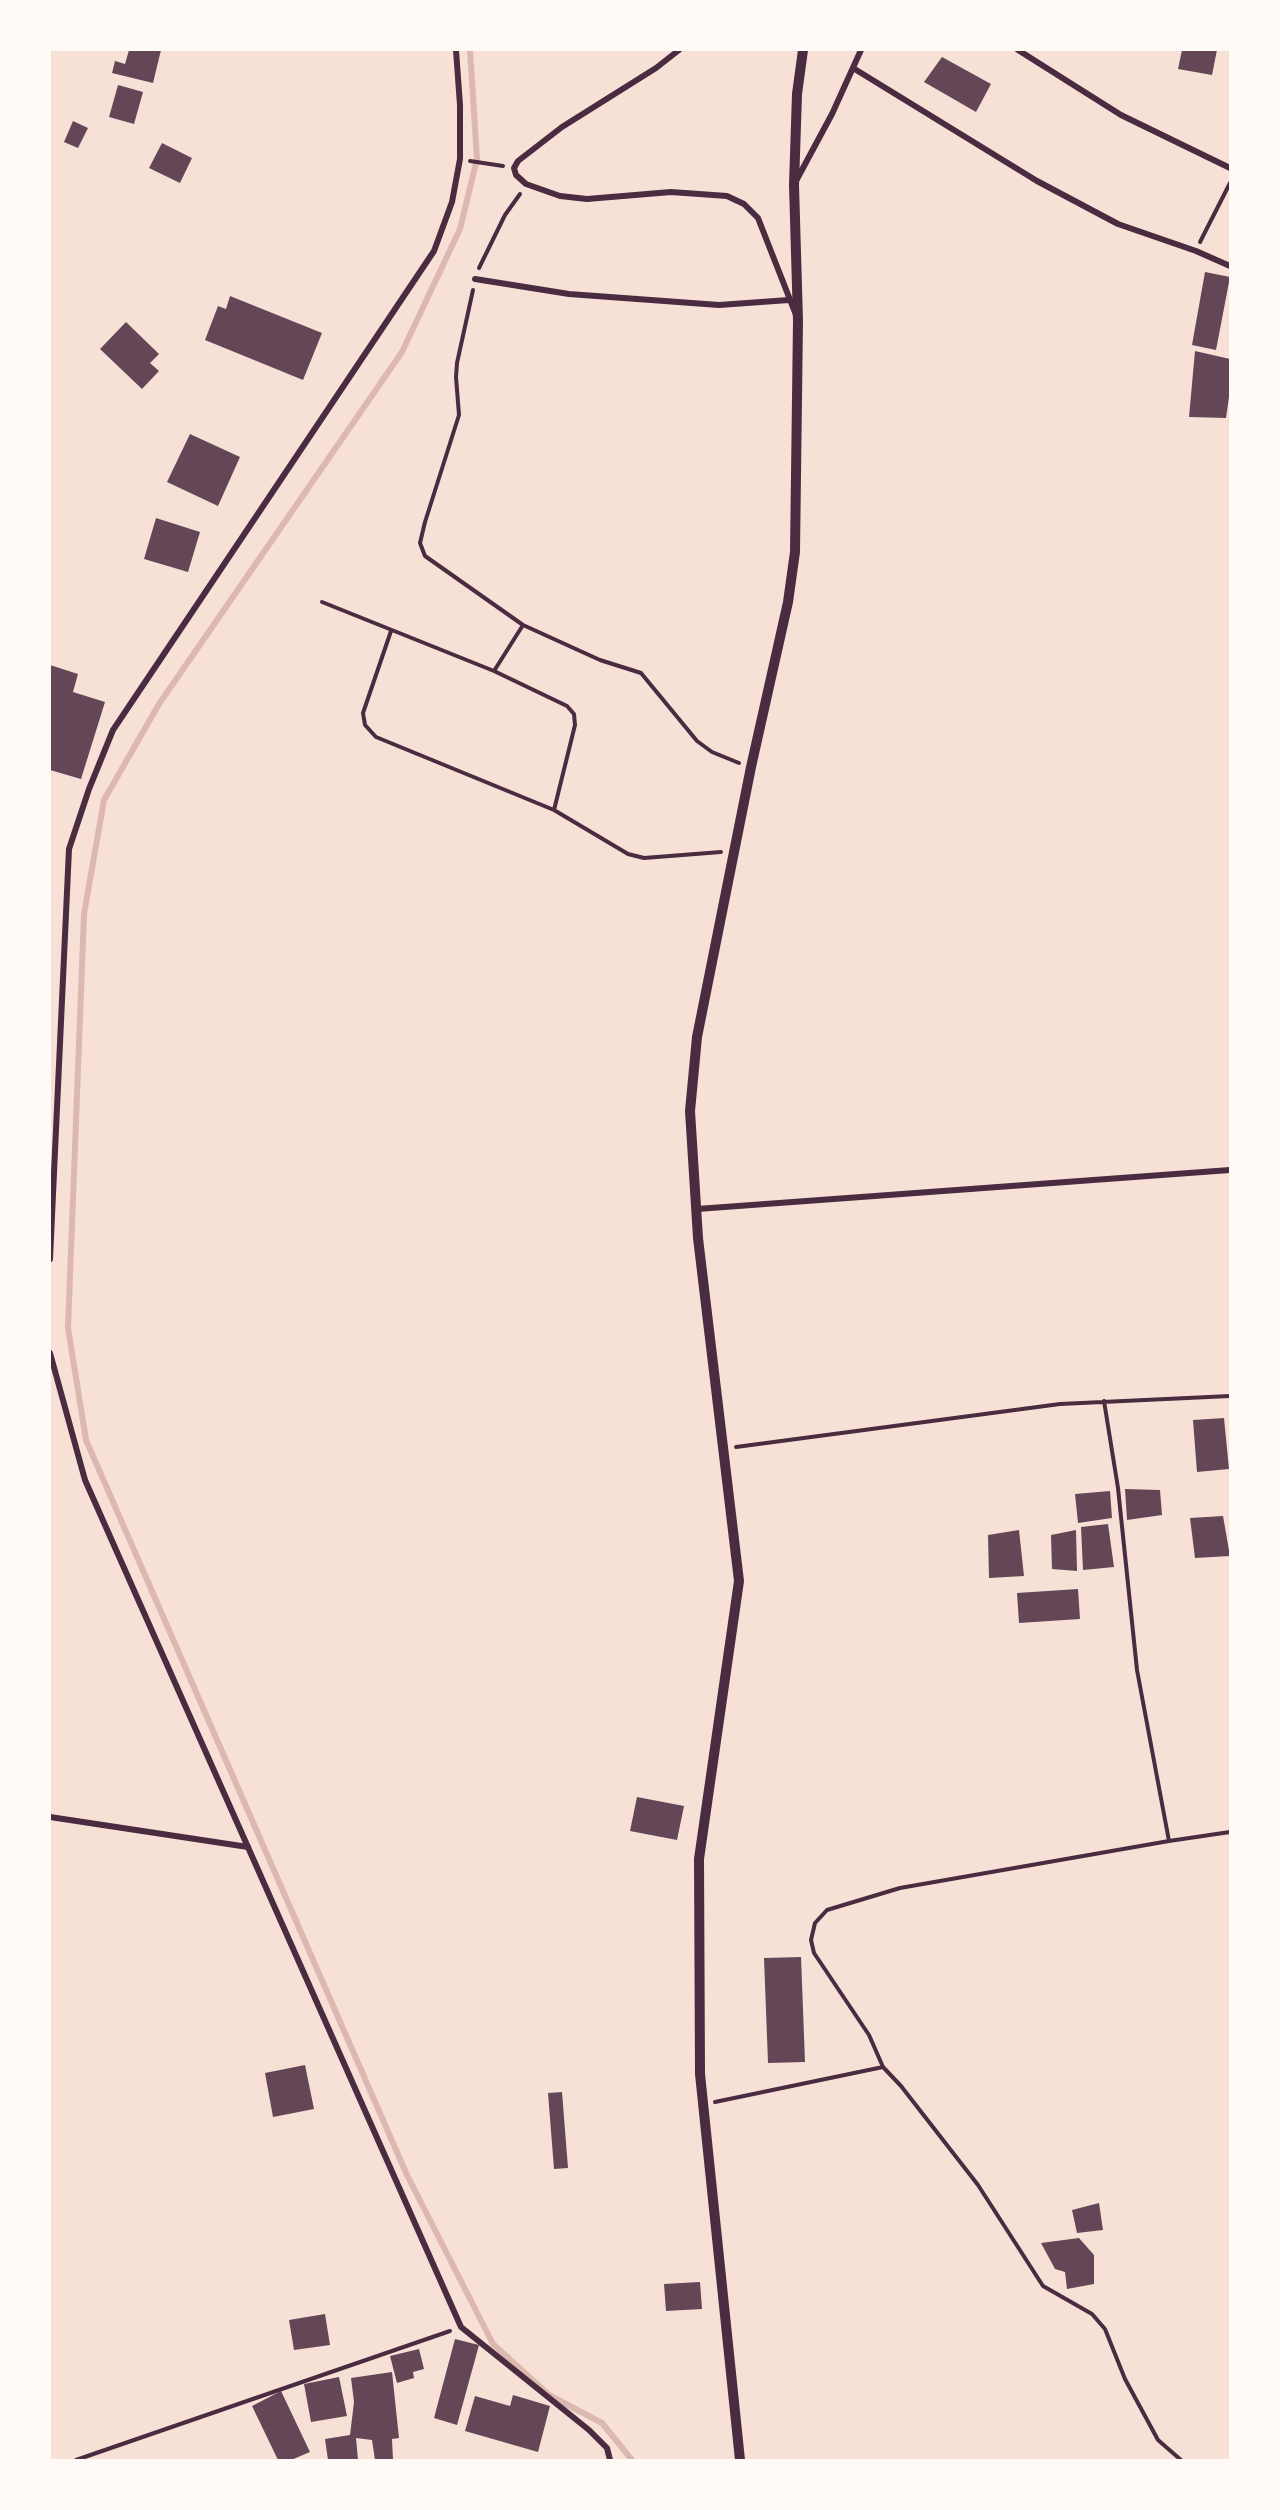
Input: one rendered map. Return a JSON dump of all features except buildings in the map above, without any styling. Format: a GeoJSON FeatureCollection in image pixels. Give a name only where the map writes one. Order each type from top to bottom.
{"type":"FeatureCollection","features":[{"type":"Feature","properties":{"kind":"street"},"geometry":{"type":"LineString","coordinates":[[50,1259],[69,849],[89,789],[114,730],[434,251],[452,202],[460,159],[460,105],[456,50]]}},
{"type":"Feature","properties":{"kind":"street"},"geometry":{"type":"LineString","coordinates":[[679,50],[656,68],[562,128],[518,161],[514,168],[516,175],[526,184],[560,196],[587,199],[671,192],[727,196],[744,204],[758,218],[798,321]]}},
{"type":"Feature","properties":{"kind":"street"},"geometry":{"type":"LineString","coordinates":[[740,2460],[700,2074],[699,1859],[739,1581],[698,1238],[690,1111],[697,1037],[751,767],[788,602],[795,552],[798,321],[794,185],[797,93],[803,50]]}},
{"type":"Feature","properties":{"kind":"street"},"geometry":{"type":"LineString","coordinates":[[794,185],[861,50]]}},
{"type":"Feature","properties":{"kind":"street"},"geometry":{"type":"LineString","coordinates":[[1018,50],[1121,115],[1230,168]]}},
{"type":"Feature","properties":{"kind":"street"},"geometry":{"type":"LineString","coordinates":[[853,68],[1037,181],[1118,224],[1196,251],[1230,266]]}},
{"type":"Feature","properties":{"kind":"street"},"geometry":{"type":"LineString","coordinates":[[475,279],[570,294],[708,304],[789,300]]}},
{"type":"Feature","properties":{"kind":"street"},"geometry":{"type":"LineString","coordinates":[[697,1209],[1230,1170]]}},
{"type":"Feature","properties":{"kind":"street"},"geometry":{"type":"LineString","coordinates":[[50,1353],[85,1480],[461,2326],[589,2430],[607,2448],[610,2460]]}},
{"type":"Feature","properties":{"kind":"street"},"geometry":{"type":"LineString","coordinates":[[50,1817],[248,1847]]}},
{"type":"Feature","properties":{"kind":"path"},"geometry":{"type":"LineString","coordinates":[[469,160],[496,165]]}},
{"type":"Feature","properties":{"kind":"path"},"geometry":{"type":"LineString","coordinates":[[1196,251],[1230,183]]}},
{"type":"Feature","properties":{"kind":"path"},"geometry":{"type":"LineString","coordinates":[[526,184],[506,215],[475,279],[457,363],[459,415],[420,543],[425,556],[523,625],[600,660],[641,673],[697,741],[712,752],[751,767]]}},
{"type":"Feature","properties":{"kind":"path"},"geometry":{"type":"LineString","coordinates":[[322,602],[494,670],[567,706],[574,714],[575,725],[554,810]]}},
{"type":"Feature","properties":{"kind":"path"},"geometry":{"type":"LineString","coordinates":[[494,670],[523,625]]}},
{"type":"Feature","properties":{"kind":"path"},"geometry":{"type":"LineString","coordinates":[[391,631],[363,713],[365,726],[376,737],[554,810],[627,854],[644,858],[734,851]]}},
{"type":"Feature","properties":{"kind":"path"},"geometry":{"type":"LineString","coordinates":[[723,1449],[1060,1404],[1230,1396]]}},
{"type":"Feature","properties":{"kind":"path"},"geometry":{"type":"LineString","coordinates":[[1104,1401],[1118,1488],[1137,1670],[1169,1841]]}},
{"type":"Feature","properties":{"kind":"path"},"geometry":{"type":"LineString","coordinates":[[1181,2460],[1158,2440],[1125,2379],[1105,2329],[1092,2314],[1043,2286],[978,2185],[883,2067],[869,2035],[814,1953],[811,1940],[815,1923],[827,1910],[900,1888],[1169,1841],[1230,1833]]}},
{"type":"Feature","properties":{"kind":"path"},"geometry":{"type":"LineString","coordinates":[[703,2104],[883,2067]]}},
{"type":"Feature","properties":{"kind":"path"},"geometry":{"type":"LineString","coordinates":[[76,2460],[461,2326]]}},
{"type":"Feature","properties":{"kind":"waterway"},"geometry":{"type":"LineString","coordinates":[[470,50],[477,159],[460,229],[402,352],[159,704],[104,800],[84,914],[68,1328],[86,1440],[407,2175],[493,2344],[549,2395],[602,2423],[632,2460]]}}]}
